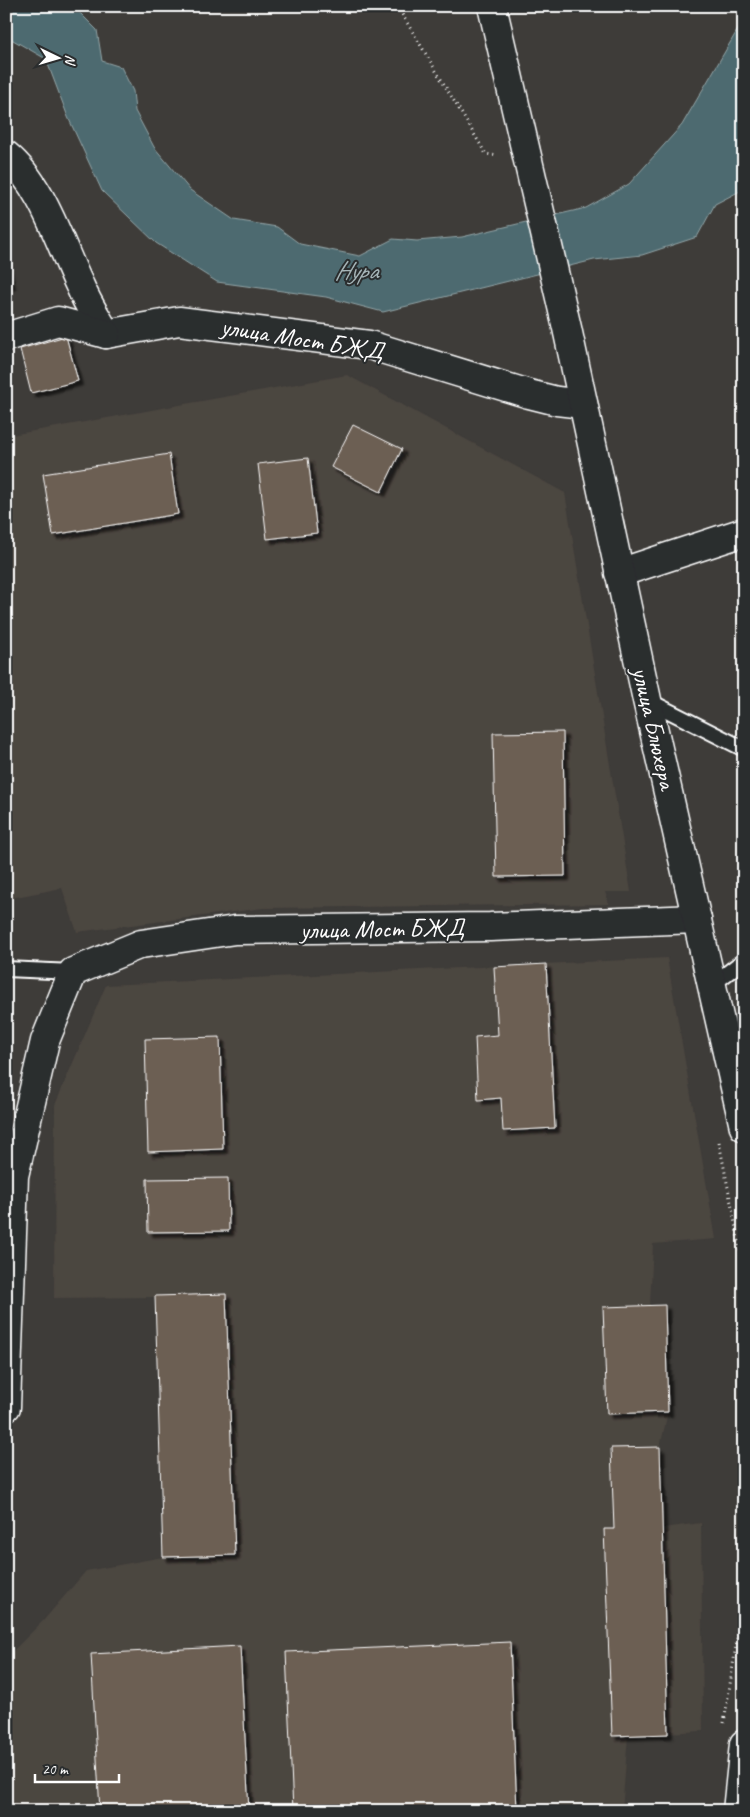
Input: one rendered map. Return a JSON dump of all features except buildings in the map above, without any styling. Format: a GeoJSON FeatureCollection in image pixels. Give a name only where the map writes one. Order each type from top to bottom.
{"type":"FeatureCollection","features":[{"type":"Feature","properties":{"kind":"street","name":"улица Блюхера"},"geometry":{"type":"LineString","coordinates":[[492,6],[567,328],[647,700],[744,1127]]}},
{"type":"Feature","properties":{"kind":"street"},"geometry":{"type":"LineString","coordinates":[[6,155],[16,163],[38,196],[80,288],[106,334]]}},
{"type":"Feature","properties":{"kind":"street","name":"улица Мост БЖД"},"geometry":{"type":"LineString","coordinates":[[6,337],[58,320],[106,334],[179,320],[369,345],[530,394],[556,401],[583,404]]}},
{"type":"Feature","properties":{"kind":"street"},"geometry":{"type":"LineString","coordinates":[[619,573],[744,532]]}},
{"type":"Feature","properties":{"kind":"street","name":"улица Мост БЖД"},"geometry":{"type":"LineString","coordinates":[[72,972],[141,944],[235,930],[490,927],[698,919]]}},
{"type":"Feature","properties":{"kind":"street"},"geometry":{"type":"LineString","coordinates":[[6,1407],[14,1176],[45,1041],[72,972]]}},
{"type":"Feature","properties":{"kind":"street"},"geometry":{"type":"LineString","coordinates":[[733,1738],[737,1811]]}},
{"type":"Feature","properties":{"kind":"lane"},"geometry":{"type":"LineString","coordinates":[[647,700],[744,749]]}},
{"type":"Feature","properties":{"kind":"lane"},"geometry":{"type":"LineString","coordinates":[[712,985],[744,960]]}},
{"type":"Feature","properties":{"kind":"lane","name":"улица Мост БЖД"},"geometry":{"type":"LineString","coordinates":[[6,969],[72,972]]}},
{"type":"Feature","properties":{"kind":"path"},"geometry":{"type":"LineString","coordinates":[[397,6],[486,154],[500,156]]}},
{"type":"Feature","properties":{"kind":"path"},"geometry":{"type":"LineString","coordinates":[[733,1738],[744,1594]]}},
{"type":"Feature","properties":{"kind":"shaded area"},"geometry":{"type":"Polygon","coordinates":[[[347,375],[565,493],[631,892],[605,892],[609,904],[263,908],[77,932],[62,888],[6,899],[6,436],[347,375]]]}},
{"type":"Feature","properties":{"kind":"shaded area"},"geometry":{"type":"Polygon","coordinates":[[[667,958],[716,1239],[653,1244],[650,1305],[665,1305],[668,1412],[660,1447],[663,1528],[701,1523],[703,1731],[628,1735],[622,1811],[6,1811],[6,1658],[43,1621],[86,1571],[163,1557],[155,1297],[54,1298],[55,1105],[106,985],[667,958]]]}},
{"type":"Feature","properties":{"kind":"water","name":"Нура"},"geometry":{"type":"Polygon","coordinates":[[[6,6],[73,6],[97,30],[102,61],[121,67],[133,91],[135,111],[154,147],[190,190],[234,220],[277,227],[300,244],[360,256],[393,239],[417,241],[462,237],[586,208],[629,184],[682,125],[744,19],[744,189],[715,204],[697,237],[642,255],[594,260],[383,312],[326,297],[217,282],[156,243],[102,191],[68,117],[46,59],[6,36],[6,6]]]}}]}
